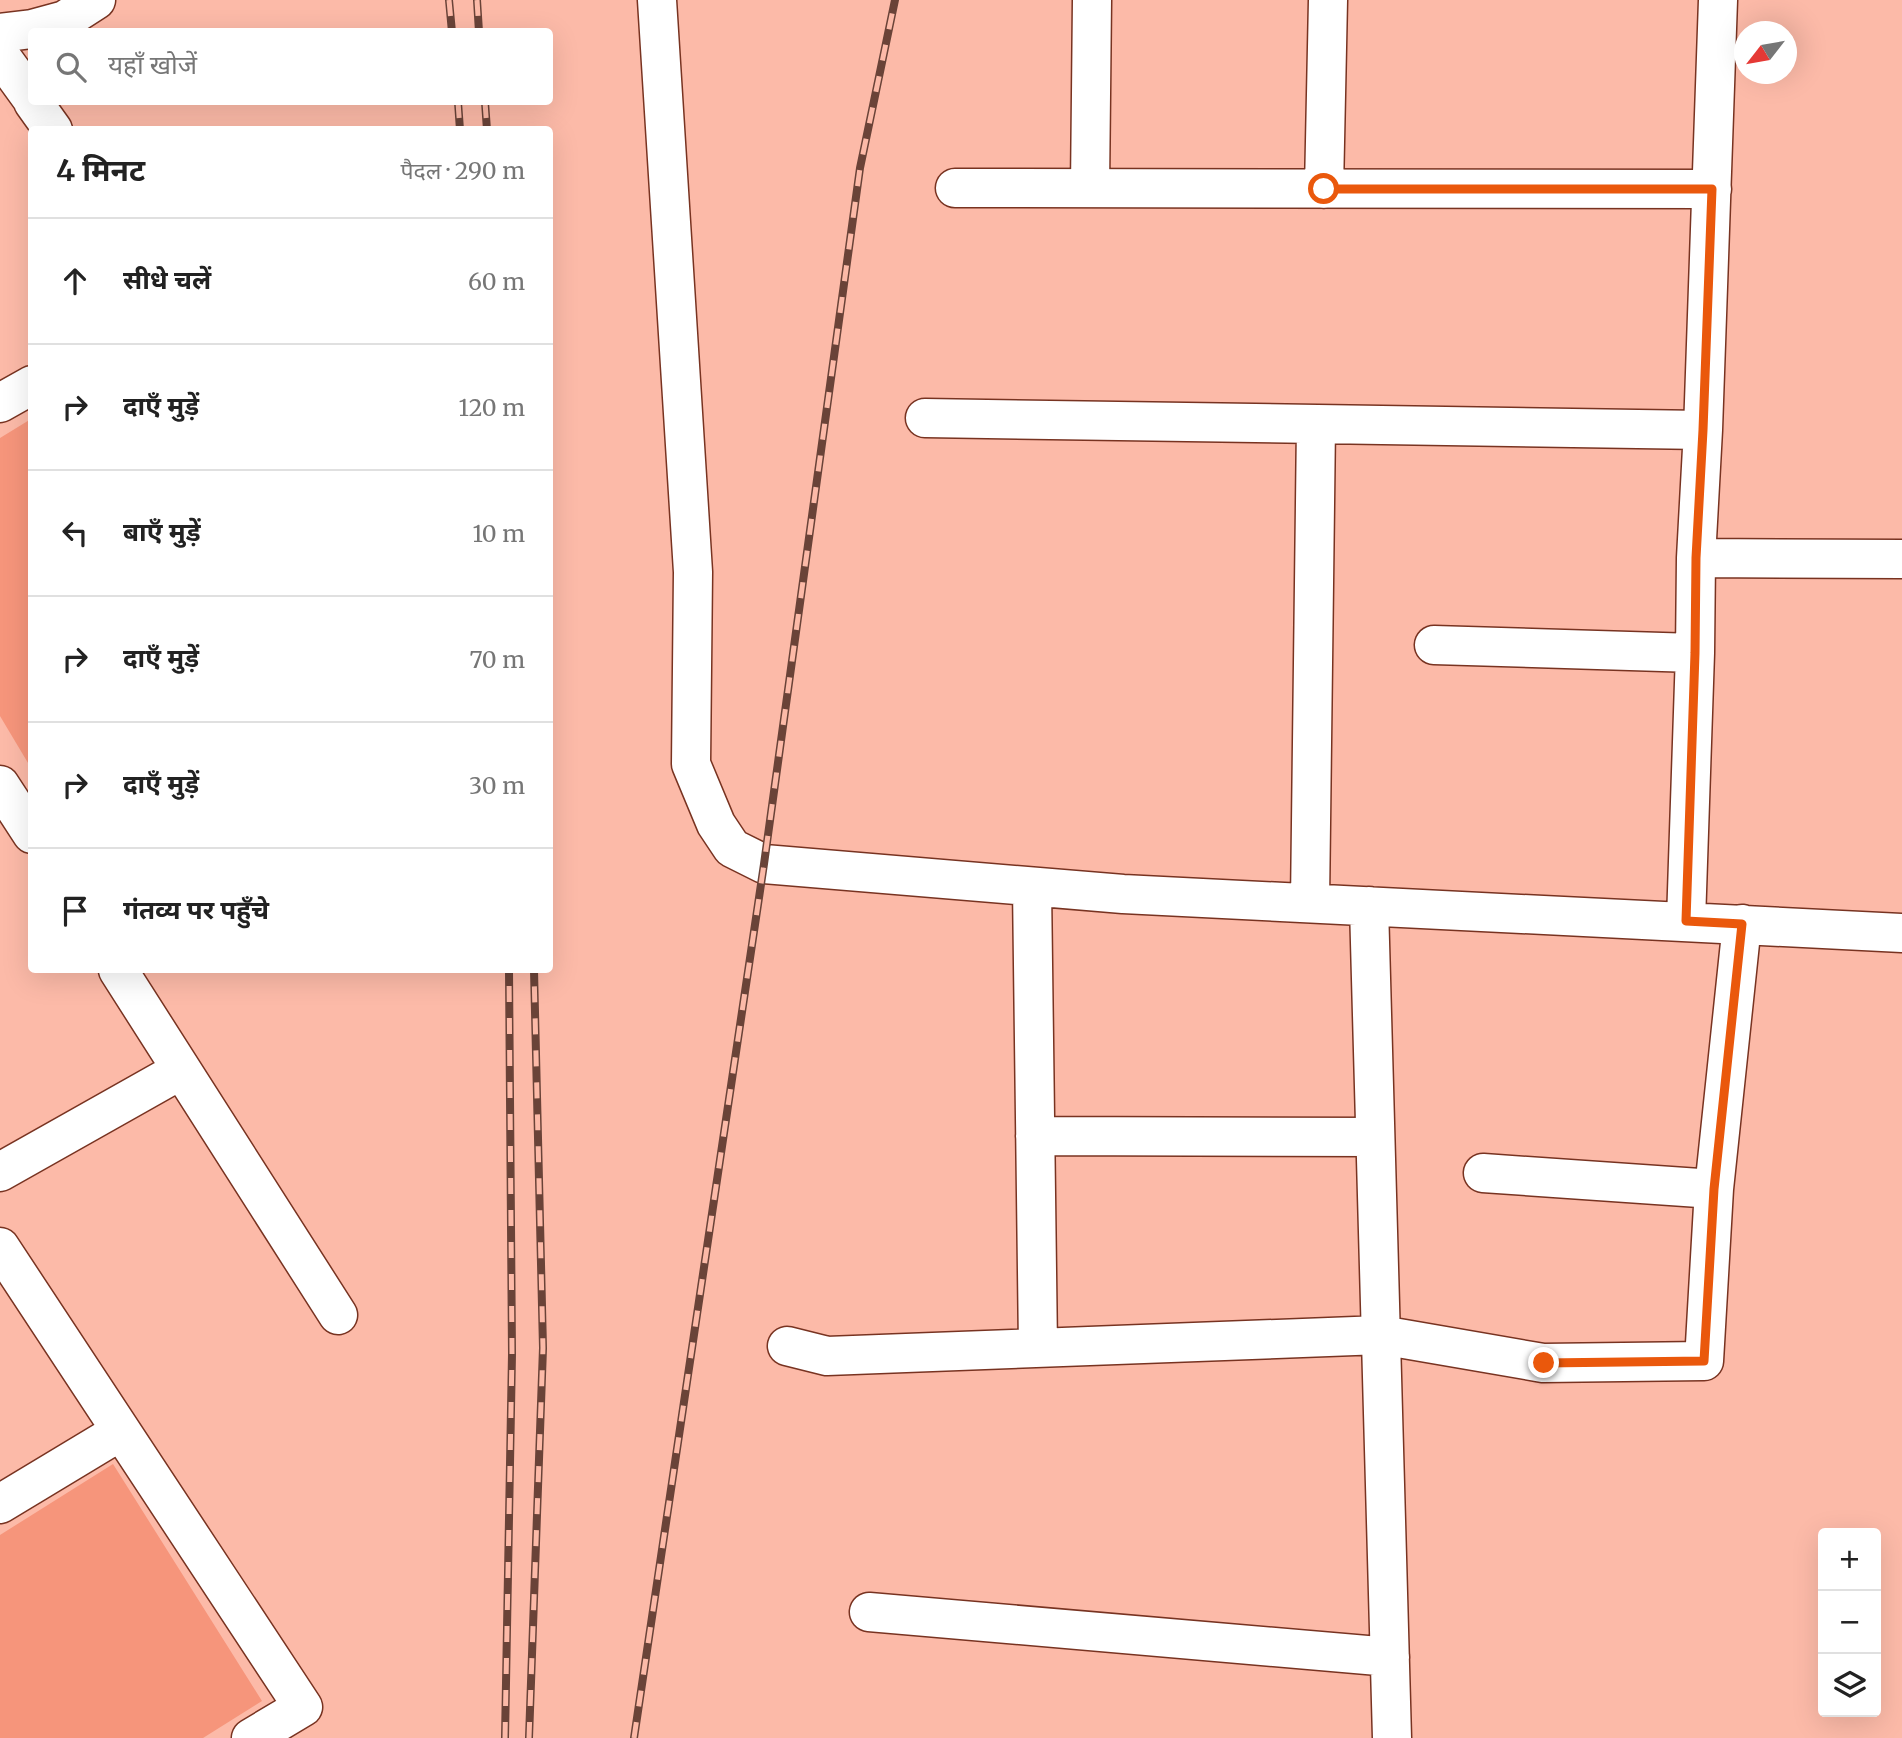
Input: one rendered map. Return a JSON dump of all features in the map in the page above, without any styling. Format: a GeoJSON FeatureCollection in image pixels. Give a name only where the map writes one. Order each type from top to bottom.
{"type":"FeatureCollection","features":[{"type":"Feature","properties":{"kind":"street"},"geometry":{"type":"LineString","coordinates":[[36,28],[65,20],[96,0]]}},
{"type":"Feature","properties":{"kind":"street"},"geometry":{"type":"LineString","coordinates":[[657,0],[693,572],[691,764],[716,824],[732,848],[764,864],[1123,894],[1902,933]]}},
{"type":"Feature","properties":{"kind":"street"},"geometry":{"type":"LineString","coordinates":[[1090,188],[1092,0]]}},
{"type":"Feature","properties":{"kind":"street"},"geometry":{"type":"LineString","coordinates":[[1324,189],[1328,0]]}},
{"type":"Feature","properties":{"kind":"street"},"geometry":{"type":"LineString","coordinates":[[1686,921],[1696,558],[1718,0]]}},
{"type":"Feature","properties":{"kind":"street"},"geometry":{"type":"LineString","coordinates":[[0,33],[28,30]]}},
{"type":"Feature","properties":{"kind":"street"},"geometry":{"type":"LineString","coordinates":[[0,55],[28,94]]}},
{"type":"Feature","properties":{"kind":"street"},"geometry":{"type":"LineString","coordinates":[[36,105],[50,126]]}},
{"type":"Feature","properties":{"kind":"street"},"geometry":{"type":"LineString","coordinates":[[955,188],[1712,189]]}},
{"type":"Feature","properties":{"kind":"street"},"geometry":{"type":"LineString","coordinates":[[0,403],[28,387]]}},
{"type":"Feature","properties":{"kind":"street"},"geometry":{"type":"LineString","coordinates":[[925,418],[1703,430]]}},
{"type":"Feature","properties":{"kind":"street"},"geometry":{"type":"LineString","coordinates":[[1310,903],[1316,424]]}},
{"type":"Feature","properties":{"kind":"street"},"geometry":{"type":"LineString","coordinates":[[1696,558],[1902,559]]}},
{"type":"Feature","properties":{"kind":"street"},"geometry":{"type":"LineString","coordinates":[[1434,645],[1695,653]]}},
{"type":"Feature","properties":{"kind":"street"},"geometry":{"type":"LineString","coordinates":[[0,785],[28,821]]}},
{"type":"Feature","properties":{"kind":"street"},"geometry":{"type":"LineString","coordinates":[[1032,887],[1038,1348]]}},
{"type":"Feature","properties":{"kind":"street"},"geometry":{"type":"LineString","coordinates":[[1369,906],[1392,1738]]}},
{"type":"Feature","properties":{"kind":"street"},"geometry":{"type":"LineString","coordinates":[[787,1346],[827,1356],[1381,1335],[1544,1363],[1704,1361],[1714,1189],[1742,924]]}},
{"type":"Feature","properties":{"kind":"street"},"geometry":{"type":"LineString","coordinates":[[119,973],[338,1315]]}},
{"type":"Feature","properties":{"kind":"street"},"geometry":{"type":"LineString","coordinates":[[0,1172],[181,1070]]}},
{"type":"Feature","properties":{"kind":"street"},"geometry":{"type":"LineString","coordinates":[[1035,1136],[1375,1137]]}},
{"type":"Feature","properties":{"kind":"street"},"geometry":{"type":"LineString","coordinates":[[1483,1173],[1714,1189]]}},
{"type":"Feature","properties":{"kind":"street"},"geometry":{"type":"LineString","coordinates":[[0,1247],[303,1707],[251,1738]]}},
{"type":"Feature","properties":{"kind":"street"},"geometry":{"type":"LineString","coordinates":[[0,1504],[121,1431]]}},
{"type":"Feature","properties":{"kind":"street"},"geometry":{"type":"LineString","coordinates":[[869,1612],[1390,1657]]}},
{"type":"Feature","properties":{"kind":"shaded area"},"geometry":{"type":"Polygon","coordinates":[[[28,421],[28,763],[0,716],[0,438],[28,421]]]}},
{"type":"Feature","properties":{"kind":"shaded area"},"geometry":{"type":"Polygon","coordinates":[[[113,1464],[262,1701],[203,1738],[0,1738],[0,1535],[113,1464]]]}},
{"type":"Feature","properties":{"kind":"railway"},"geometry":{"type":"LineString","coordinates":[[449,0],[452,28]]}},
{"type":"Feature","properties":{"kind":"railway"},"geometry":{"type":"LineString","coordinates":[[477,0],[479,28]]}},
{"type":"Feature","properties":{"kind":"railway"},"geometry":{"type":"LineString","coordinates":[[634,1738],[764,864],[860,168],[895,0]]}},
{"type":"Feature","properties":{"kind":"railway"},"geometry":{"type":"LineString","coordinates":[[458,105],[460,126]]}},
{"type":"Feature","properties":{"kind":"railway"},"geometry":{"type":"LineString","coordinates":[[485,105],[487,126]]}},
{"type":"Feature","properties":{"kind":"railway"},"geometry":{"type":"LineString","coordinates":[[505,1738],[512,1354],[509,973]]}},
{"type":"Feature","properties":{"kind":"railway"},"geometry":{"type":"LineString","coordinates":[[529,1738],[543,1348],[534,973]]}},
{"type":"Feature","properties":{"kind":"route"},"geometry":{"type":"LineString","coordinates":[[1324,189],[1712,189],[1696,558],[1686,921],[1742,924],[1714,1189],[1704,1361],[1544,1363]]}}]}
